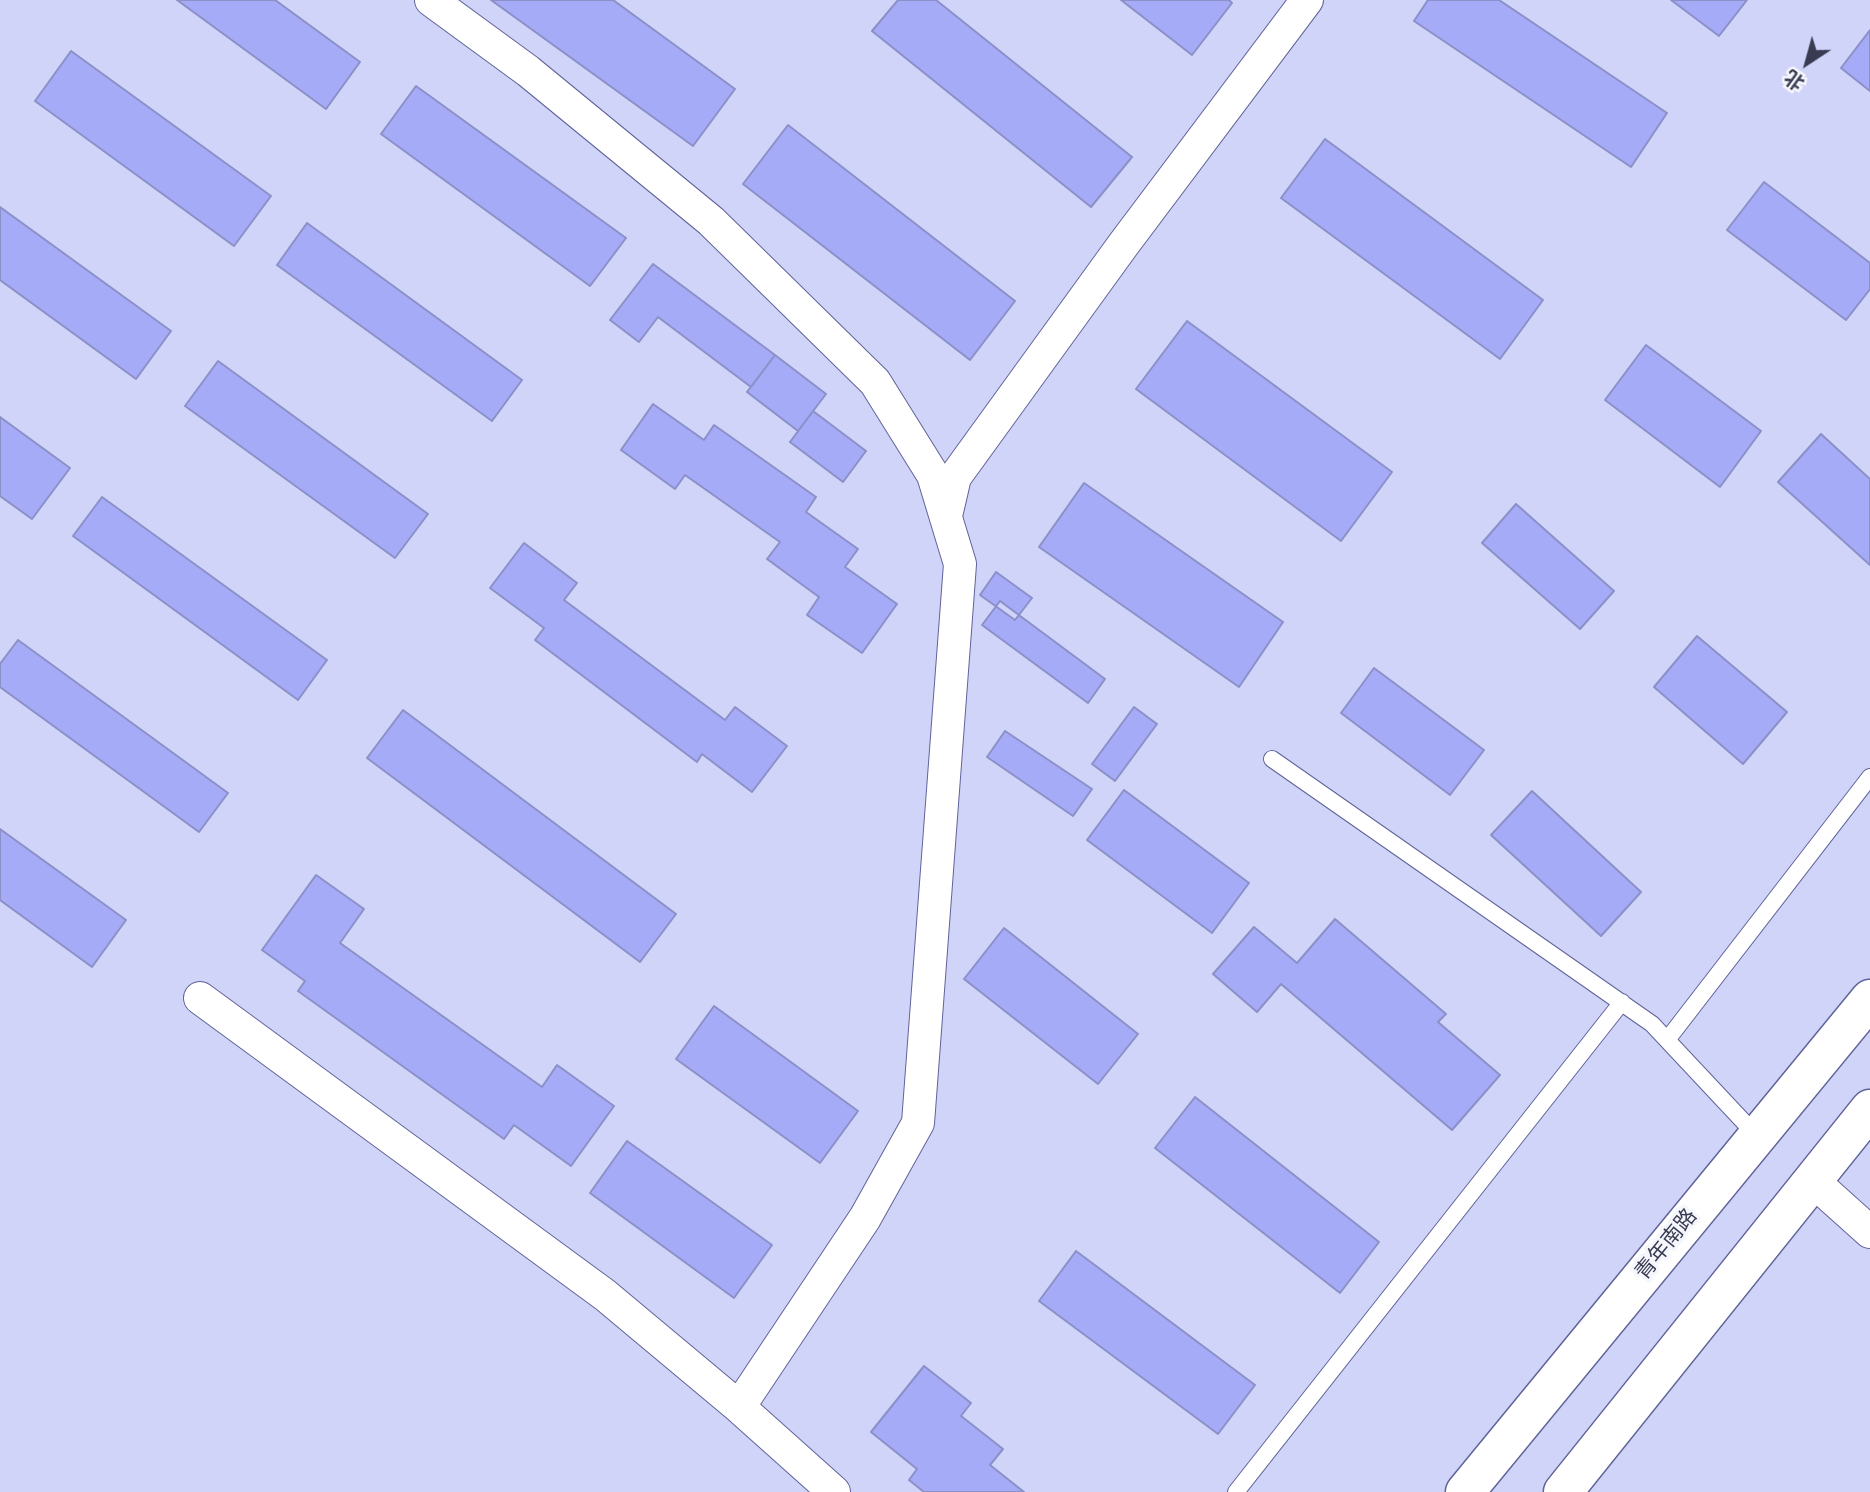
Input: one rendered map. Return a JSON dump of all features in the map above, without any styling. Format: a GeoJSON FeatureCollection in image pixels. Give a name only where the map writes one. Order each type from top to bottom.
{"type":"FeatureCollection","features":[{"type":"Feature","properties":{"kind":"main road","name":"青年南路"},"geometry":{"type":"LineString","coordinates":[[1465,1492],[1870,999]]}},
{"type":"Feature","properties":{"kind":"main road"},"geometry":{"type":"LineString","coordinates":[[1563,1492],[1870,1109]]}},
{"type":"Feature","properties":{"kind":"street"},"geometry":{"type":"LineString","coordinates":[[431,0],[528,71],[711,222],[875,382],[933,475],[960,564],[918,1123],[864,1218],[739,1407]]}},
{"type":"Feature","properties":{"kind":"street"},"geometry":{"type":"LineString","coordinates":[[946,517],[955,477],[1307,0]]}},
{"type":"Feature","properties":{"kind":"street"},"geometry":{"type":"LineString","coordinates":[[200,998],[605,1295],[739,1407],[834,1492]]}},
{"type":"Feature","properties":{"kind":"street"},"geometry":{"type":"LineString","coordinates":[[1812,1180],[1870,1232]]}},
{"type":"Feature","properties":{"kind":"lane"},"geometry":{"type":"LineString","coordinates":[[1272,759],[1652,1024],[1758,1136]]}},
{"type":"Feature","properties":{"kind":"lane"},"geometry":{"type":"LineString","coordinates":[[1667,1040],[1870,778]]}},
{"type":"Feature","properties":{"kind":"lane"},"geometry":{"type":"LineString","coordinates":[[1236,1492],[1622,1002]]}},
{"type":"Feature","properties":{"kind":"building"},"geometry":{"type":"Polygon","coordinates":[[[177,0],[275,0],[360,62],[326,109],[177,0]]]}},
{"type":"Feature","properties":{"kind":"building"},"geometry":{"type":"Polygon","coordinates":[[[491,0],[613,0],[735,89],[693,146],[491,0]]]}},
{"type":"Feature","properties":{"kind":"building"},"geometry":{"type":"Polygon","coordinates":[[[898,0],[936,0],[1132,157],[1091,207],[872,31],[898,0]]]}},
{"type":"Feature","properties":{"kind":"building"},"geometry":{"type":"Polygon","coordinates":[[[1121,0],[1229,0],[1232,3],[1192,55],[1121,0]]]}},
{"type":"Feature","properties":{"kind":"building"},"geometry":{"type":"Polygon","coordinates":[[[1428,0],[1499,0],[1667,113],[1631,167],[1414,21],[1428,0]]]}},
{"type":"Feature","properties":{"kind":"building"},"geometry":{"type":"Polygon","coordinates":[[[1671,0],[1747,0],[1719,36],[1671,0]]]}},
{"type":"Feature","properties":{"kind":"building"},"geometry":{"type":"Polygon","coordinates":[[[1870,30],[1870,91],[1841,68],[1870,30]]]}},
{"type":"Feature","properties":{"kind":"building"},"geometry":{"type":"Polygon","coordinates":[[[71,51],[271,196],[234,246],[35,101],[71,51]]]}},
{"type":"Feature","properties":{"kind":"building"},"geometry":{"type":"Polygon","coordinates":[[[416,86],[626,238],[590,286],[381,134],[416,86]]]}},
{"type":"Feature","properties":{"kind":"building"},"geometry":{"type":"Polygon","coordinates":[[[788,125],[1015,301],[970,360],[743,184],[788,125]]]}},
{"type":"Feature","properties":{"kind":"building"},"geometry":{"type":"Polygon","coordinates":[[[1325,139],[1543,300],[1500,359],[1281,198],[1325,139]]]}},
{"type":"Feature","properties":{"kind":"building"},"geometry":{"type":"Polygon","coordinates":[[[1764,182],[1870,263],[1870,289],[1846,320],[1727,230],[1764,182]]]}},
{"type":"Feature","properties":{"kind":"building"},"geometry":{"type":"Polygon","coordinates":[[[0,207],[171,331],[136,379],[0,280],[0,207]]]}},
{"type":"Feature","properties":{"kind":"building"},"geometry":{"type":"Polygon","coordinates":[[[307,223],[522,380],[492,421],[277,265],[307,223]]]}},
{"type":"Feature","properties":{"kind":"building"},"geometry":{"type":"Polygon","coordinates":[[[653,264],[775,355],[751,387],[658,317],[639,342],[610,320],[653,264]]]}},
{"type":"Feature","properties":{"kind":"building"},"geometry":{"type":"Polygon","coordinates":[[[1187,321],[1392,472],[1341,541],[1136,389],[1187,321]]]}},
{"type":"Feature","properties":{"kind":"building"},"geometry":{"type":"Polygon","coordinates":[[[1646,345],[1761,431],[1720,487],[1605,400],[1646,345]]]}},
{"type":"Feature","properties":{"kind":"building"},"geometry":{"type":"Polygon","coordinates":[[[775,355],[826,394],[798,431],[747,392],[775,355]]]}},
{"type":"Feature","properties":{"kind":"building"},"geometry":{"type":"Polygon","coordinates":[[[218,361],[428,514],[395,558],[185,406],[218,361]]]}},
{"type":"Feature","properties":{"kind":"building"},"geometry":{"type":"Polygon","coordinates":[[[653,404],[704,440],[714,425],[816,497],[806,512],[858,549],[845,567],[897,604],[862,653],[807,615],[819,597],[767,559],[780,542],[685,475],[675,489],[621,450],[653,404]]]}},
{"type":"Feature","properties":{"kind":"building"},"geometry":{"type":"Polygon","coordinates":[[[813,411],[866,451],[843,482],[790,442],[813,411]]]}},
{"type":"Feature","properties":{"kind":"building"},"geometry":{"type":"Polygon","coordinates":[[[0,417],[70,468],[32,519],[0,496],[0,417]]]}},
{"type":"Feature","properties":{"kind":"building"},"geometry":{"type":"Polygon","coordinates":[[[1821,434],[1870,479],[1870,565],[1778,482],[1821,434]]]}},
{"type":"Feature","properties":{"kind":"building"},"geometry":{"type":"Polygon","coordinates":[[[1084,483],[1283,622],[1239,687],[1039,547],[1084,483]]]}},
{"type":"Feature","properties":{"kind":"building"},"geometry":{"type":"Polygon","coordinates":[[[102,497],[327,660],[298,700],[73,536],[102,497]]]}},
{"type":"Feature","properties":{"kind":"building"},"geometry":{"type":"Polygon","coordinates":[[[1516,504],[1614,591],[1580,629],[1482,543],[1516,504]]]}},
{"type":"Feature","properties":{"kind":"building"},"geometry":{"type":"Polygon","coordinates":[[[524,543],[577,583],[564,600],[725,720],[735,707],[787,746],[752,792],[702,754],[697,762],[535,640],[544,628],[490,588],[524,543]]]}},
{"type":"Feature","properties":{"kind":"building"},"geometry":{"type":"Polygon","coordinates":[[[996,572],[1032,598],[1015,620],[980,595],[996,572]]]}},
{"type":"Feature","properties":{"kind":"building"},"geometry":{"type":"Polygon","coordinates":[[[1000,601],[1105,679],[1088,703],[982,625],[1000,601]]]}},
{"type":"Feature","properties":{"kind":"building"},"geometry":{"type":"Polygon","coordinates":[[[1697,636],[1787,712],[1743,764],[1654,687],[1697,636]]]}},
{"type":"Feature","properties":{"kind":"building"},"geometry":{"type":"Polygon","coordinates":[[[18,640],[228,793],[199,832],[0,687],[0,664],[18,640]]]}},
{"type":"Feature","properties":{"kind":"building"},"geometry":{"type":"Polygon","coordinates":[[[1374,668],[1484,750],[1450,795],[1341,713],[1374,668]]]}},
{"type":"Feature","properties":{"kind":"building"},"geometry":{"type":"Polygon","coordinates":[[[1134,707],[1157,724],[1115,781],[1092,764],[1134,707]]]}},
{"type":"Feature","properties":{"kind":"building"},"geometry":{"type":"Polygon","coordinates":[[[403,710],[676,914],[640,962],[367,758],[403,710]]]}},
{"type":"Feature","properties":{"kind":"building"},"geometry":{"type":"Polygon","coordinates":[[[1005,731],[1092,789],[1073,816],[987,757],[1005,731]]]}},
{"type":"Feature","properties":{"kind":"building"},"geometry":{"type":"Polygon","coordinates":[[[1124,790],[1249,883],[1212,933],[1087,840],[1124,790]]]}},
{"type":"Feature","properties":{"kind":"building"},"geometry":{"type":"Polygon","coordinates":[[[1532,791],[1641,892],[1601,936],[1491,835],[1532,791]]]}},
{"type":"Feature","properties":{"kind":"building"},"geometry":{"type":"Polygon","coordinates":[[[0,829],[126,920],[92,967],[0,900],[0,829]]]}},
{"type":"Feature","properties":{"kind":"building"},"geometry":{"type":"Polygon","coordinates":[[[316,875],[364,909],[340,943],[542,1087],[557,1065],[614,1106],[571,1166],[514,1125],[504,1139],[298,991],[305,981],[262,950],[316,875]]]}},
{"type":"Feature","properties":{"kind":"building"},"geometry":{"type":"Polygon","coordinates":[[[1335,919],[1446,1014],[1438,1022],[1500,1075],[1452,1130],[1281,984],[1257,1012],[1213,974],[1254,927],[1297,963],[1335,919]]]}},
{"type":"Feature","properties":{"kind":"building"},"geometry":{"type":"Polygon","coordinates":[[[1004,928],[1138,1034],[1098,1084],[964,979],[1004,928]]]}},
{"type":"Feature","properties":{"kind":"building"},"geometry":{"type":"Polygon","coordinates":[[[714,1006],[858,1111],[820,1163],[676,1059],[714,1006]]]}},
{"type":"Feature","properties":{"kind":"building"},"geometry":{"type":"Polygon","coordinates":[[[1195,1097],[1379,1242],[1340,1293],[1155,1148],[1195,1097]]]}},
{"type":"Feature","properties":{"kind":"building"},"geometry":{"type":"Polygon","coordinates":[[[627,1141],[772,1245],[734,1298],[590,1193],[627,1141]]]}},
{"type":"Feature","properties":{"kind":"building"},"geometry":{"type":"Polygon","coordinates":[[[1076,1251],[1255,1385],[1218,1434],[1039,1301],[1076,1251]]]}},
{"type":"Feature","properties":{"kind":"building"},"geometry":{"type":"Polygon","coordinates":[[[924,1366],[971,1403],[961,1416],[1003,1449],[990,1465],[1024,1492],[924,1492],[909,1480],[917,1469],[871,1432],[924,1366]]]}}]}
